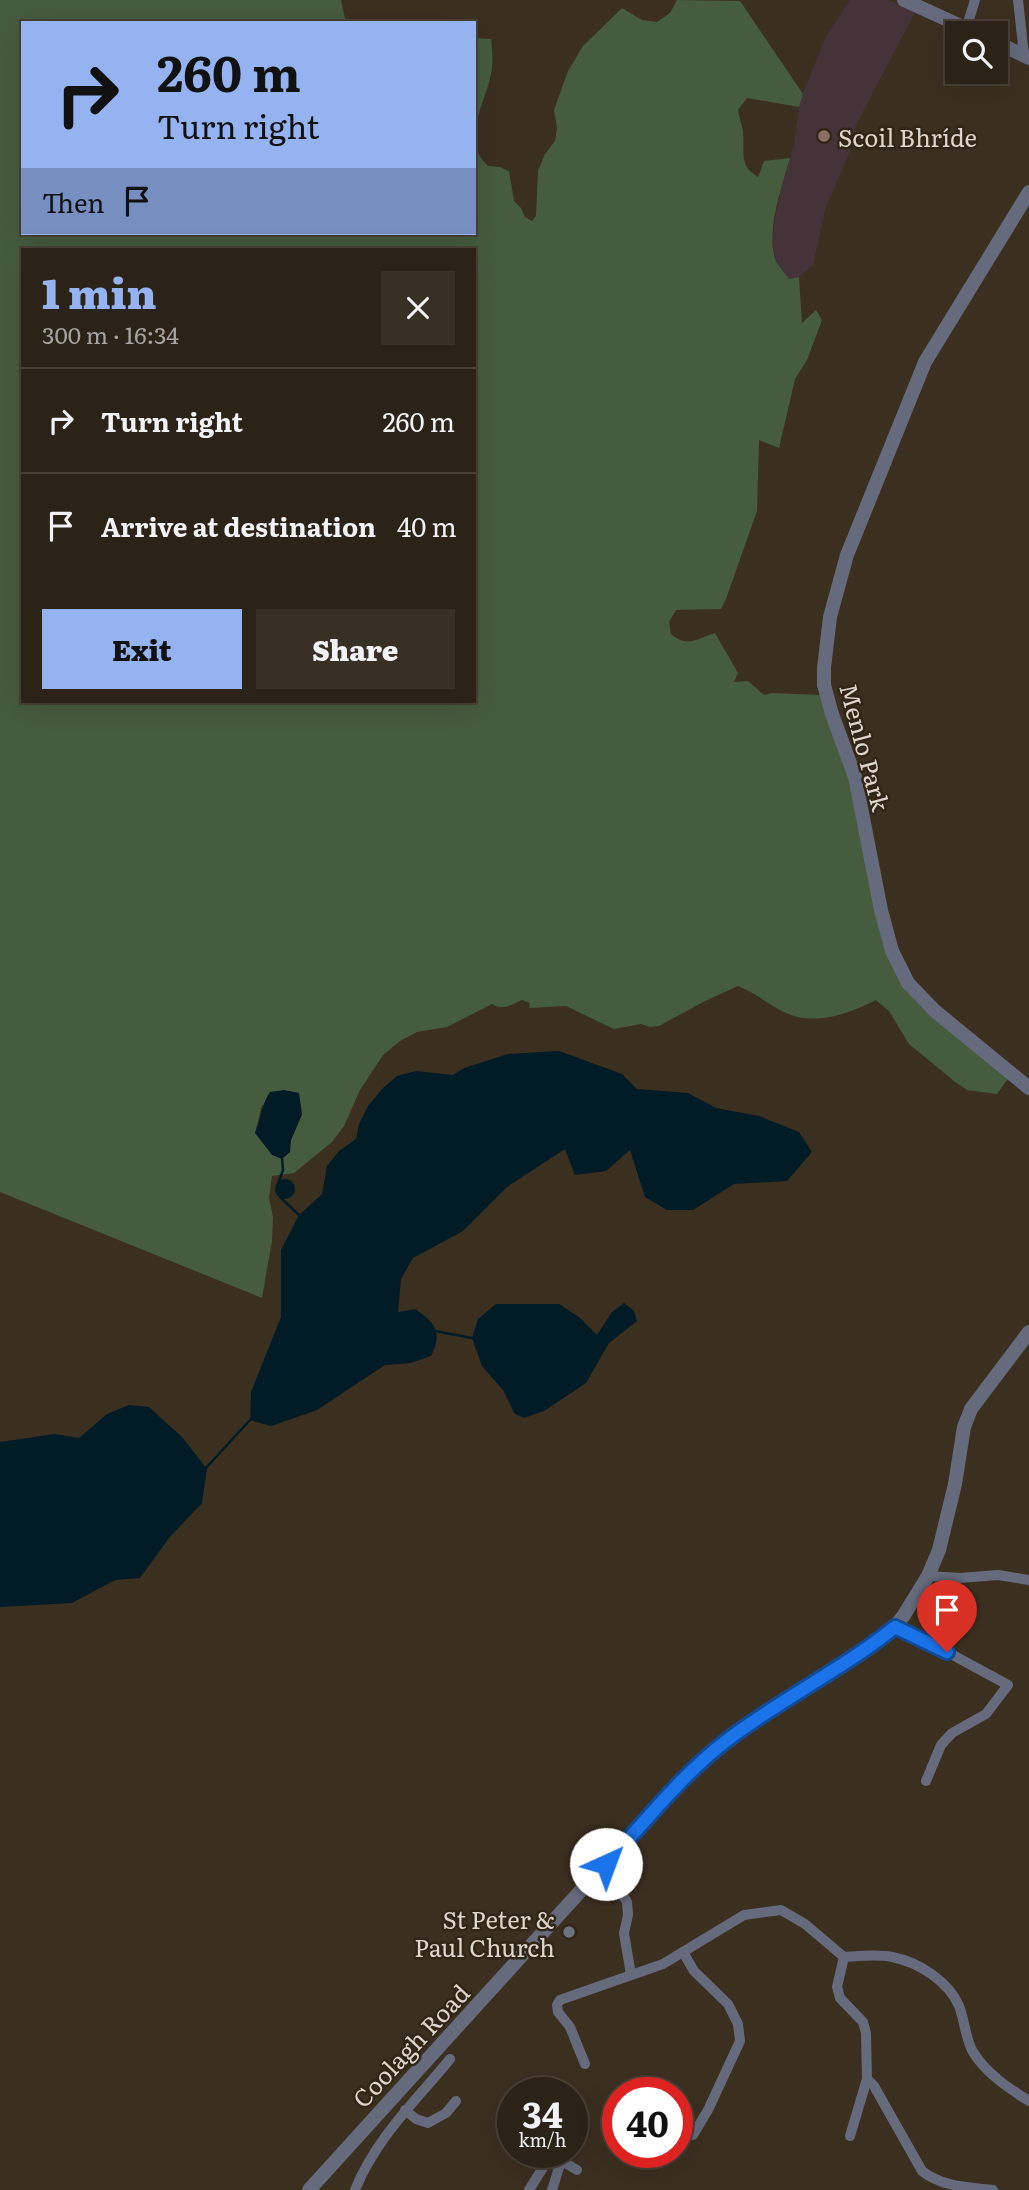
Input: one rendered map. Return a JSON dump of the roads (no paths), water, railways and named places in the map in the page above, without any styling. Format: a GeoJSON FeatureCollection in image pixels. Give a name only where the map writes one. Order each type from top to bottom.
{"type":"FeatureCollection","features":[{"type":"Feature","properties":{"kind":"street"},"geometry":{"type":"LineString","coordinates":[[904,0],[949,21]]}},
{"type":"Feature","properties":{"kind":"street"},"geometry":{"type":"LineString","coordinates":[[972,21],[975,0]]}},
{"type":"Feature","properties":{"kind":"street"},"geometry":{"type":"LineString","coordinates":[[1018,0],[1027,57]]}},
{"type":"Feature","properties":{"kind":"street"},"geometry":{"type":"LineString","coordinates":[[1008,48],[1027,57]]}},
{"type":"Feature","properties":{"kind":"street","name":"Menlo Park"},"geometry":{"type":"LineString","coordinates":[[1029,192],[925,362],[847,555],[830,617],[824,668],[824,685],[832,714],[855,776],[881,910],[892,951],[908,984],[935,1011],[1029,1088]]}},
{"type":"Feature","properties":{"kind":"street","name":"Coolagh Road"},"geometry":{"type":"LineString","coordinates":[[309,2190],[595,1875],[714,1751],[895,1627],[914,1602],[939,1550],[949,1516],[964,1427],[971,1409],[1029,1332]]}},
{"type":"Feature","properties":{"kind":"street"},"geometry":{"type":"LineString","coordinates":[[928,1576],[960,1578],[998,1575],[1029,1580]]}},
{"type":"Feature","properties":{"kind":"street"},"geometry":{"type":"LineString","coordinates":[[895,1627],[927,1641],[1008,1685],[986,1714],[952,1733],[941,1745],[926,1781]]}},
{"type":"Feature","properties":{"kind":"street"},"geometry":{"type":"LineString","coordinates":[[595,1875],[622,1894],[627,1902],[628,1915],[624,1933],[631,1975]]}},
{"type":"Feature","properties":{"kind":"street"},"geometry":{"type":"LineString","coordinates":[[585,2064],[570,2027],[558,2012],[556,2004],[560,2000],[663,1964],[744,1915],[781,1910],[805,1924],[844,1957],[894,1957],[930,1973],[956,1998],[971,2048],[982,2065],[1029,2101]]}},
{"type":"Feature","properties":{"kind":"street"},"geometry":{"type":"LineString","coordinates":[[683,1952],[694,1970],[728,2004],[738,2024],[740,2041],[708,2110],[693,2135]]}},
{"type":"Feature","properties":{"kind":"street"},"geometry":{"type":"LineString","coordinates":[[844,1957],[837,1987],[839,1998],[863,2022],[866,2033],[867,2079],[850,2136]]}},
{"type":"Feature","properties":{"kind":"street"},"geometry":{"type":"LineString","coordinates":[[355,2190],[364,2168],[405,2110],[450,2059]]}},
{"type":"Feature","properties":{"kind":"street"},"geometry":{"type":"LineString","coordinates":[[867,2079],[874,2086],[922,2171],[947,2184],[993,2190]]}},
{"type":"Feature","properties":{"kind":"street"},"geometry":{"type":"LineString","coordinates":[[405,2110],[416,2119],[428,2123],[446,2113],[456,2101]]}},
{"type":"Feature","properties":{"kind":"street"},"geometry":{"type":"LineString","coordinates":[[529,2190],[545,2168]]}},
{"type":"Feature","properties":{"kind":"street"},"geometry":{"type":"LineString","coordinates":[[552,2190],[553,2168]]}},
{"type":"Feature","properties":{"kind":"water"},"geometry":{"type":"Polygon","coordinates":[[[559,1051],[622,1074],[637,1089],[688,1093],[716,1108],[759,1116],[799,1132],[812,1152],[787,1181],[734,1184],[693,1210],[667,1210],[645,1197],[630,1150],[606,1171],[575,1175],[565,1149],[507,1187],[463,1231],[413,1258],[401,1279],[398,1312],[415,1309],[432,1324],[436,1341],[431,1356],[411,1363],[385,1365],[317,1410],[271,1426],[250,1420],[251,1392],[281,1317],[281,1250],[299,1215],[322,1194],[327,1166],[339,1151],[356,1139],[359,1124],[368,1106],[383,1088],[397,1076],[416,1071],[453,1075],[464,1068],[508,1054],[559,1051]]]}},
{"type":"Feature","properties":{"kind":"water"},"geometry":{"type":"Polygon","coordinates":[[[284,1090],[299,1093],[302,1114],[291,1140],[290,1152],[282,1159],[272,1155],[255,1133],[270,1092],[284,1090]]]}},
{"type":"Feature","properties":{"kind":"water"},"geometry":{"type":"Polygon","coordinates":[[[285,1179],[292,1182],[295,1189],[292,1196],[285,1199],[278,1196],[275,1189],[278,1182],[285,1179]]]}},
{"type":"Feature","properties":{"kind":"water"},"geometry":{"type":"Polygon","coordinates":[[[624,1303],[634,1311],[637,1321],[609,1343],[586,1383],[544,1411],[524,1418],[515,1414],[503,1390],[482,1366],[472,1338],[478,1319],[496,1304],[559,1304],[579,1317],[597,1335],[612,1312],[624,1303]]]}},
{"type":"Feature","properties":{"kind":"water"},"geometry":{"type":"Polygon","coordinates":[[[129,1405],[149,1407],[182,1437],[207,1469],[202,1503],[169,1538],[140,1578],[115,1580],[72,1603],[0,1607],[0,1442],[55,1434],[79,1438],[107,1414],[129,1405]]]}},
{"type":"Feature","properties":{"kind":"waterway"},"geometry":{"type":"LineString","coordinates":[[278,1184],[283,1170],[282,1159]]}},
{"type":"Feature","properties":{"kind":"waterway"},"geometry":{"type":"LineString","coordinates":[[280,1197],[300,1216]]}},
{"type":"Feature","properties":{"kind":"waterway"},"geometry":{"type":"LineString","coordinates":[[435,1331],[472,1338]]}},
{"type":"Feature","properties":{"kind":"waterway"},"geometry":{"type":"LineString","coordinates":[[205,1469],[250,1420]]}},
{"type":"Feature","properties":{"kind":"place","name":"Scoil Bhríde"},"geometry":{"type":"Point","coordinates":[824,136]}},
{"type":"Feature","properties":{"kind":"place","name":"St Peter & Paul Church"},"geometry":{"type":"Point","coordinates":[569,1932]}}]}
